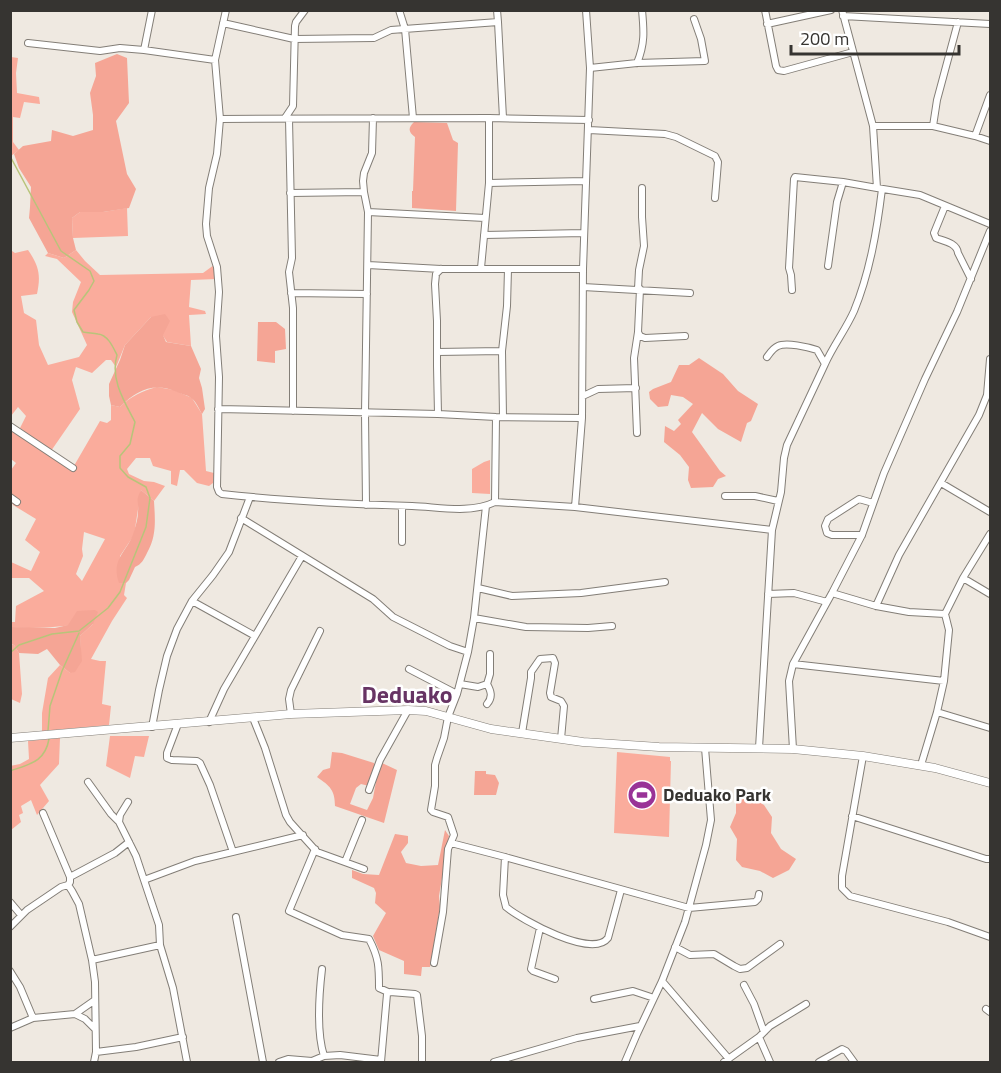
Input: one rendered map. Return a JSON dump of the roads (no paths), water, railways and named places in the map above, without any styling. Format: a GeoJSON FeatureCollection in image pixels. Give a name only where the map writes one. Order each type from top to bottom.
{"type":"FeatureCollection","features":[{"type":"Feature","properties":{"kind":"street"},"geometry":{"type":"LineString","coordinates":[[144,50],[152,10]]}},
{"type":"Feature","properties":{"kind":"street"},"geometry":{"type":"LineString","coordinates":[[226,10],[215,60],[220,119],[206,224],[218,281],[216,336],[219,377],[218,491],[222,494],[250,497],[402,506],[465,508],[486,506],[495,502],[575,507],[772,530]]}},
{"type":"Feature","properties":{"kind":"street"},"geometry":{"type":"LineString","coordinates":[[293,411],[293,308],[289,272],[292,258],[287,118],[293,106],[296,22],[305,10]]}},
{"type":"Feature","properties":{"kind":"street"},"geometry":{"type":"LineString","coordinates":[[399,10],[405,29],[413,117]]}},
{"type":"Feature","properties":{"kind":"street"},"geometry":{"type":"LineString","coordinates":[[496,10],[503,118]]}},
{"type":"Feature","properties":{"kind":"street"},"geometry":{"type":"LineString","coordinates":[[575,507],[583,396],[583,269],[591,68],[586,10]]}},
{"type":"Feature","properties":{"kind":"street"},"geometry":{"type":"LineString","coordinates":[[637,63],[642,52],[644,38],[642,10]]}},
{"type":"Feature","properties":{"kind":"street"},"geometry":{"type":"LineString","coordinates":[[765,10],[776,66],[780,71],[853,52]]}},
{"type":"Feature","properties":{"kind":"street"},"geometry":{"type":"LineString","coordinates":[[767,24],[831,10]]}},
{"type":"Feature","properties":{"kind":"street"},"geometry":{"type":"LineString","coordinates":[[759,748],[772,530],[787,445],[830,352],[852,314],[872,252],[877,224],[880,188],[873,126],[842,13],[990,24]]}},
{"type":"Feature","properties":{"kind":"street"},"geometry":{"type":"LineString","coordinates":[[591,68],[637,63],[705,61],[701,39],[694,20]]}},
{"type":"Feature","properties":{"kind":"street"},"geometry":{"type":"LineString","coordinates":[[223,23],[294,39],[374,38],[391,30],[498,22]]}},
{"type":"Feature","properties":{"kind":"street"},"geometry":{"type":"LineString","coordinates":[[933,126],[937,100],[958,22]]}},
{"type":"Feature","properties":{"kind":"street"},"geometry":{"type":"LineString","coordinates":[[28,44],[100,51],[120,48],[144,50],[215,60]]}},
{"type":"Feature","properties":{"kind":"street"},"geometry":{"type":"LineString","coordinates":[[975,136],[990,94]]}},
{"type":"Feature","properties":{"kind":"street"},"geometry":{"type":"LineString","coordinates":[[293,106],[303,118]]}},
{"type":"Feature","properties":{"kind":"street"},"geometry":{"type":"LineString","coordinates":[[220,119],[413,117],[589,120]]}},
{"type":"Feature","properties":{"kind":"street"},"geometry":{"type":"LineString","coordinates":[[366,504],[368,212],[364,192],[364,173],[372,153],[373,118]]}},
{"type":"Feature","properties":{"kind":"street"},"geometry":{"type":"LineString","coordinates":[[481,268],[489,183],[489,118]]}},
{"type":"Feature","properties":{"kind":"street"},"geometry":{"type":"LineString","coordinates":[[873,126],[933,126],[990,141]]}},
{"type":"Feature","properties":{"kind":"street"},"geometry":{"type":"LineString","coordinates":[[589,130],[665,134],[716,156],[718,162],[715,198]]}},
{"type":"Feature","properties":{"kind":"street"},"geometry":{"type":"LineString","coordinates":[[792,290],[789,268],[795,177],[843,182],[920,195],[990,224]]}},
{"type":"Feature","properties":{"kind":"street"},"geometry":{"type":"LineString","coordinates":[[489,183],[586,181]]}},
{"type":"Feature","properties":{"kind":"street"},"geometry":{"type":"LineString","coordinates":[[828,266],[837,202],[843,182]]}},
{"type":"Feature","properties":{"kind":"street"},"geometry":{"type":"LineString","coordinates":[[637,433],[634,358],[638,332],[639,270],[644,246],[642,188]]}},
{"type":"Feature","properties":{"kind":"street"},"geometry":{"type":"LineString","coordinates":[[290,193],[364,192]]}},
{"type":"Feature","properties":{"kind":"street"},"geometry":{"type":"LineString","coordinates":[[945,206],[934,236],[955,246],[971,279]]}},
{"type":"Feature","properties":{"kind":"street"},"geometry":{"type":"LineString","coordinates":[[368,212],[485,218]]}},
{"type":"Feature","properties":{"kind":"street"},"geometry":{"type":"LineString","coordinates":[[794,749],[789,681],[793,664],[862,535],[884,473],[957,312],[990,231]]}},
{"type":"Feature","properties":{"kind":"street"},"geometry":{"type":"LineString","coordinates":[[484,235],[584,233]]}},
{"type":"Feature","properties":{"kind":"street"},"geometry":{"type":"LineString","coordinates":[[368,265],[583,269]]}},
{"type":"Feature","properties":{"kind":"street"},"geometry":{"type":"LineString","coordinates":[[438,414],[435,284],[436,274],[441,268]]}},
{"type":"Feature","properties":{"kind":"street"},"geometry":{"type":"LineString","coordinates":[[495,502],[508,269]]}},
{"type":"Feature","properties":{"kind":"street"},"geometry":{"type":"LineString","coordinates":[[583,287],[690,292]]}},
{"type":"Feature","properties":{"kind":"street"},"geometry":{"type":"LineString","coordinates":[[291,293],[367,294]]}},
{"type":"Feature","properties":{"kind":"street"},"geometry":{"type":"LineString","coordinates":[[638,332],[645,338],[685,336]]}},
{"type":"Feature","properties":{"kind":"street"},"geometry":{"type":"LineString","coordinates":[[767,357],[774,348],[781,344],[817,350],[825,364]]}},
{"type":"Feature","properties":{"kind":"street"},"geometry":{"type":"LineString","coordinates":[[436,352],[502,351]]}},
{"type":"Feature","properties":{"kind":"street"},"geometry":{"type":"LineString","coordinates":[[876,606],[899,555],[979,415],[987,395],[990,358]]}},
{"type":"Feature","properties":{"kind":"street"},"geometry":{"type":"LineString","coordinates":[[583,396],[598,389],[636,388]]}},
{"type":"Feature","properties":{"kind":"street"},"geometry":{"type":"LineString","coordinates":[[218,409],[582,418]]}},
{"type":"Feature","properties":{"kind":"street"},"geometry":{"type":"LineString","coordinates":[[10,426],[73,468]]}},
{"type":"Feature","properties":{"kind":"street"},"geometry":{"type":"LineString","coordinates":[[941,483],[990,512]]}},
{"type":"Feature","properties":{"kind":"street"},"geometry":{"type":"LineString","coordinates":[[725,496],[755,496],[778,501]]}},
{"type":"Feature","properties":{"kind":"street"},"geometry":{"type":"LineString","coordinates":[[10,497],[17,502]]}},
{"type":"Feature","properties":{"kind":"street"},"geometry":{"type":"LineString","coordinates":[[152,727],[167,656],[177,629],[192,601],[229,552],[250,497]]}},
{"type":"Feature","properties":{"kind":"street"},"geometry":{"type":"LineString","coordinates":[[862,535],[827,534],[825,526],[828,519],[859,500],[873,503]]}},
{"type":"Feature","properties":{"kind":"street"},"geometry":{"type":"LineString","coordinates":[[402,506],[402,542]]}},
{"type":"Feature","properties":{"kind":"street"},"geometry":{"type":"LineString","coordinates":[[434,963],[443,912],[448,849],[454,832],[448,818],[430,809],[435,786],[435,765],[468,652],[486,506]]}},
{"type":"Feature","properties":{"kind":"street"},"geometry":{"type":"LineString","coordinates":[[241,518],[373,599],[393,617],[444,644],[468,652]]}},
{"type":"Feature","properties":{"kind":"street"},"geometry":{"type":"LineString","coordinates":[[921,765],[944,681],[949,630],[945,614],[963,578],[990,534]]}},
{"type":"Feature","properties":{"kind":"street"},"geometry":{"type":"LineString","coordinates":[[209,722],[219,697],[302,556]]}},
{"type":"Feature","properties":{"kind":"street"},"geometry":{"type":"LineString","coordinates":[[963,578],[990,594]]}},
{"type":"Feature","properties":{"kind":"street"},"geometry":{"type":"LineString","coordinates":[[477,588],[512,596],[581,593],[665,582]]}},
{"type":"Feature","properties":{"kind":"street"},"geometry":{"type":"LineString","coordinates":[[768,594],[795,593],[827,602]]}},
{"type":"Feature","properties":{"kind":"street"},"geometry":{"type":"LineString","coordinates":[[832,593],[876,606],[909,612],[945,614]]}},
{"type":"Feature","properties":{"kind":"street"},"geometry":{"type":"LineString","coordinates":[[192,601],[255,636]]}},
{"type":"Feature","properties":{"kind":"street"},"geometry":{"type":"LineString","coordinates":[[474,618],[526,627],[612,626]]}},
{"type":"Feature","properties":{"kind":"street"},"geometry":{"type":"LineString","coordinates":[[291,714],[289,705],[291,690],[320,631]]}},
{"type":"Feature","properties":{"kind":"street"},"geometry":{"type":"LineString","coordinates":[[487,704],[491,697],[487,684],[490,674],[490,654]]}},
{"type":"Feature","properties":{"kind":"street"},"geometry":{"type":"LineString","coordinates":[[522,734],[531,672],[540,659],[548,657],[553,658],[555,663],[551,697],[561,701],[564,706],[561,739]]}},
{"type":"Feature","properties":{"kind":"street"},"geometry":{"type":"LineString","coordinates":[[793,664],[944,681]]}},
{"type":"Feature","properties":{"kind":"street"},"geometry":{"type":"LineString","coordinates":[[410,669],[457,694]]}},
{"type":"Feature","properties":{"kind":"street"},"geometry":{"type":"LineString","coordinates":[[460,684],[478,687],[487,684]]}},
{"type":"Feature","properties":{"kind":"street"},"geometry":{"type":"LineString","coordinates":[[10,738],[291,714],[408,710],[426,711],[475,726],[561,739],[625,745],[794,749],[863,756],[921,765],[990,783]]}},
{"type":"Feature","properties":{"kind":"street"},"geometry":{"type":"LineString","coordinates":[[369,790],[377,765],[408,710]]}},
{"type":"Feature","properties":{"kind":"street"},"geometry":{"type":"LineString","coordinates":[[937,712],[990,728]]}},
{"type":"Feature","properties":{"kind":"street"},"geometry":{"type":"LineString","coordinates":[[253,718],[290,822],[319,854],[364,869]]}},
{"type":"Feature","properties":{"kind":"street"},"geometry":{"type":"LineString","coordinates":[[178,724],[167,758],[200,762],[233,852]]}},
{"type":"Feature","properties":{"kind":"street"},"geometry":{"type":"LineString","coordinates":[[625,1062],[675,948],[689,908],[710,826],[705,748]]}},
{"type":"Feature","properties":{"kind":"street"},"geometry":{"type":"LineString","coordinates":[[863,756],[842,876],[842,888],[850,896],[948,922],[990,937]]}},
{"type":"Feature","properties":{"kind":"street"},"geometry":{"type":"LineString","coordinates":[[88,782],[119,822],[136,856],[159,925],[160,945],[173,988],[187,1062]]}},
{"type":"Feature","properties":{"kind":"street"},"geometry":{"type":"LineString","coordinates":[[119,822],[128,802]]}},
{"type":"Feature","properties":{"kind":"street"},"geometry":{"type":"LineString","coordinates":[[43,813],[70,877],[68,885]]}},
{"type":"Feature","properties":{"kind":"street"},"geometry":{"type":"LineString","coordinates":[[852,816],[990,859]]}},
{"type":"Feature","properties":{"kind":"street"},"geometry":{"type":"LineString","coordinates":[[345,862],[362,820]]}},
{"type":"Feature","properties":{"kind":"street"},"geometry":{"type":"LineString","coordinates":[[144,880],[195,861],[303,835]]}},
{"type":"Feature","properties":{"kind":"street"},"geometry":{"type":"LineString","coordinates":[[70,877],[115,853],[129,842]]}},
{"type":"Feature","properties":{"kind":"street"},"geometry":{"type":"LineString","coordinates":[[451,843],[689,908],[755,902],[759,894]]}},
{"type":"Feature","properties":{"kind":"street"},"geometry":{"type":"LineString","coordinates":[[315,849],[289,911],[342,935],[369,939],[379,966],[379,988],[388,992],[417,995],[422,1029],[422,1062]]}},
{"type":"Feature","properties":{"kind":"street"},"geometry":{"type":"LineString","coordinates":[[506,857],[503,896],[504,903],[510,910],[540,928],[580,942],[598,944],[608,938],[621,890]]}},
{"type":"Feature","properties":{"kind":"street"},"geometry":{"type":"LineString","coordinates":[[10,927],[21,915],[61,887],[68,885]]}},
{"type":"Feature","properties":{"kind":"street"},"geometry":{"type":"LineString","coordinates":[[68,885],[79,904],[92,960],[96,1029],[94,1062]]}},
{"type":"Feature","properties":{"kind":"street"},"geometry":{"type":"LineString","coordinates":[[10,902],[21,915]]}},
{"type":"Feature","properties":{"kind":"street"},"geometry":{"type":"LineString","coordinates":[[236,917],[263,1062]]}},
{"type":"Feature","properties":{"kind":"street"},"geometry":{"type":"LineString","coordinates":[[540,928],[531,969],[555,979]]}},
{"type":"Feature","properties":{"kind":"street"},"geometry":{"type":"LineString","coordinates":[[675,948],[690,955],[714,954],[744,969],[780,944]]}},
{"type":"Feature","properties":{"kind":"street"},"geometry":{"type":"LineString","coordinates":[[92,960],[160,945]]}},
{"type":"Feature","properties":{"kind":"street"},"geometry":{"type":"LineString","coordinates":[[322,969],[319,1004],[321,1045],[324,1056]]}},
{"type":"Feature","properties":{"kind":"street"},"geometry":{"type":"LineString","coordinates":[[10,970],[33,1018]]}},
{"type":"Feature","properties":{"kind":"street"},"geometry":{"type":"LineString","coordinates":[[662,981],[726,1061],[770,1026],[806,1004]]}},
{"type":"Feature","properties":{"kind":"street"},"geometry":{"type":"LineString","coordinates":[[744,985],[754,1004],[770,1062]]}},
{"type":"Feature","properties":{"kind":"street"},"geometry":{"type":"LineString","coordinates":[[594,999],[633,991],[654,998]]}},
{"type":"Feature","properties":{"kind":"street"},"geometry":{"type":"LineString","coordinates":[[279,1062],[288,1059],[312,1061],[324,1056],[340,1054],[381,1061],[388,992]]}},
{"type":"Feature","properties":{"kind":"street"},"geometry":{"type":"LineString","coordinates":[[10,1028],[33,1018],[75,1014],[95,1000]]}},
{"type":"Feature","properties":{"kind":"street"},"geometry":{"type":"LineString","coordinates":[[75,1014],[96,1029]]}},
{"type":"Feature","properties":{"kind":"street"},"geometry":{"type":"LineString","coordinates":[[494,1062],[577,1038],[640,1026]]}},
{"type":"Feature","properties":{"kind":"street"},"geometry":{"type":"LineString","coordinates":[[96,1052],[136,1047],[183,1037]]}},
{"type":"Feature","properties":{"kind":"street"},"geometry":{"type":"LineString","coordinates":[[819,1062],[842,1049],[854,1062]]}},
{"type":"Feature","properties":{"kind":"waterway"},"geometry":{"type":"LineString","coordinates":[[10,156],[61,251],[90,271],[94,281],[74,310],[77,322],[83,332],[105,337],[117,355],[115,364],[117,381],[135,422],[130,444],[120,456],[120,468],[128,477],[146,487],[150,498],[146,527],[120,592],[108,608],[79,631],[52,634],[19,645],[10,653]]}},
{"type":"Feature","properties":{"kind":"waterway"},"geometry":{"type":"LineString","coordinates":[[48,731],[50,706],[79,633]]}},
{"type":"Feature","properties":{"kind":"waterway"},"geometry":{"type":"LineString","coordinates":[[10,771],[36,761],[44,753],[49,739]]}},
{"type":"Feature","properties":{"kind":"place","name":"Deduako Park"},"geometry":{"type":"Point","coordinates":[642,795]}},
{"type":"Feature","properties":{"kind":"district","name":"Deduako"},"geometry":{"type":"Point","coordinates":[407,695]}}]}
